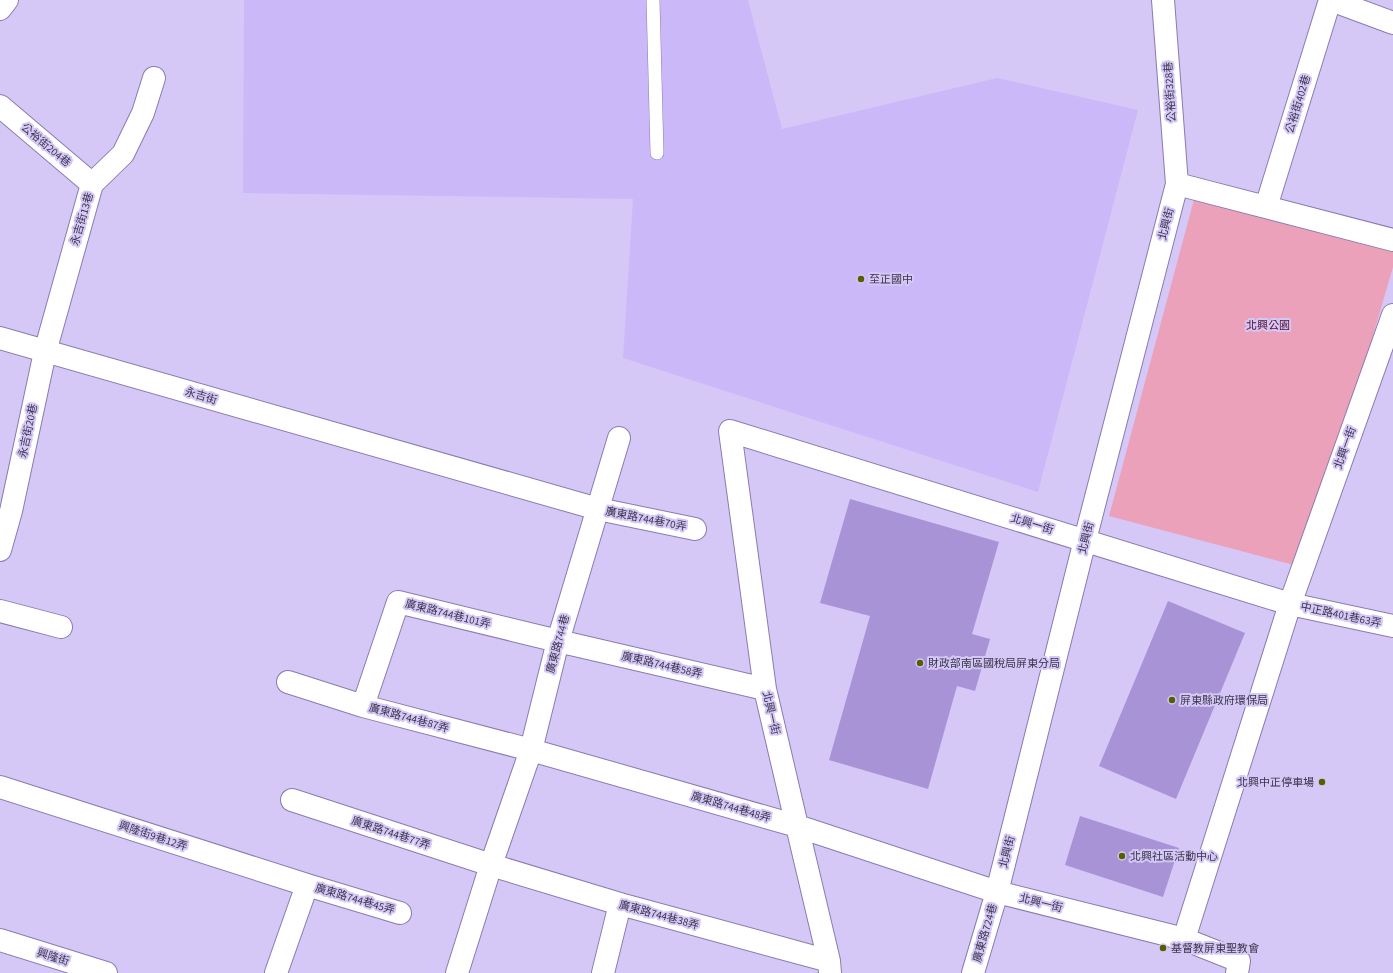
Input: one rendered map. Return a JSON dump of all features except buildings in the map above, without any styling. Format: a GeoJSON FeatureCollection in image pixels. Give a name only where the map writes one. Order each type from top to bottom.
{"type":"FeatureCollection","features":[{"type":"Feature","properties":{"kind":"street"},"geometry":{"type":"LineString","coordinates":[[0,10],[7,0]]}},
{"type":"Feature","properties":{"kind":"street","name":"公裕街328巷"},"geometry":{"type":"LineString","coordinates":[[1163,0],[1177,184]]}},
{"type":"Feature","properties":{"kind":"street","name":"公裕街402巷"},"geometry":{"type":"LineString","coordinates":[[1266,207],[1331,0],[1393,23]]}},
{"type":"Feature","properties":{"kind":"street","name":"永吉街13巷"},"geometry":{"type":"LineString","coordinates":[[45,352],[92,184],[123,154],[143,113],[154,78]]}},
{"type":"Feature","properties":{"kind":"street","name":"公裕街204巷"},"geometry":{"type":"LineString","coordinates":[[0,106],[92,184]]}},
{"type":"Feature","properties":{"kind":"street"},"geometry":{"type":"LineString","coordinates":[[1177,184],[1393,240]]}},
{"type":"Feature","properties":{"kind":"street","name":"北興街"},"geometry":{"type":"LineString","coordinates":[[997,892],[1085,540],[1177,184]]}},
{"type":"Feature","properties":{"kind":"street","name":"北興一街"},"geometry":{"type":"LineString","coordinates":[[1290,604],[730,431],[765,689],[798,826],[997,892],[1184,939],[1290,604],[1393,315]]}},
{"type":"Feature","properties":{"kind":"street","name":"永吉街"},"geometry":{"type":"LineString","coordinates":[[0,338],[598,509]]}},
{"type":"Feature","properties":{"kind":"street","name":"永吉街20巷"},"geometry":{"type":"LineString","coordinates":[[0,550],[6,510],[45,352]]}},
{"type":"Feature","properties":{"kind":"street","name":"廣東路744巷"},"geometry":{"type":"LineString","coordinates":[[457,973],[491,865],[531,750],[558,641],[619,438]]}},
{"type":"Feature","properties":{"kind":"street","name":"廣東路744巷70弄"},"geometry":{"type":"LineString","coordinates":[[598,509],[695,529]]}},
{"type":"Feature","properties":{"kind":"street","name":"廣東路744巷101弄"},"geometry":{"type":"LineString","coordinates":[[364,706],[398,602],[558,641]]}},
{"type":"Feature","properties":{"kind":"street","name":"中正路401巷63弄"},"geometry":{"type":"LineString","coordinates":[[1290,604],[1393,626]]}},
{"type":"Feature","properties":{"kind":"street"},"geometry":{"type":"LineString","coordinates":[[0,611],[61,627]]}},
{"type":"Feature","properties":{"kind":"street","name":"廣東路744巷58弄"},"geometry":{"type":"LineString","coordinates":[[558,641],[765,689]]}},
{"type":"Feature","properties":{"kind":"street","name":"廣東路744巷87弄"},"geometry":{"type":"LineString","coordinates":[[288,682],[364,706],[531,750]]}},
{"type":"Feature","properties":{"kind":"street","name":"廣東路744巷48弄"},"geometry":{"type":"LineString","coordinates":[[531,750],[798,826]]}},
{"type":"Feature","properties":{"kind":"street","name":"興隆街9巷12弄"},"geometry":{"type":"LineString","coordinates":[[0,787],[307,885]]}},
{"type":"Feature","properties":{"kind":"street","name":"廣東路744巷77弄"},"geometry":{"type":"LineString","coordinates":[[292,800],[491,865]]}},
{"type":"Feature","properties":{"kind":"street"},"geometry":{"type":"LineString","coordinates":[[798,826],[829,967]]}},
{"type":"Feature","properties":{"kind":"street","name":"廣東路744巷38弄"},"geometry":{"type":"LineString","coordinates":[[491,865],[829,967]]}},
{"type":"Feature","properties":{"kind":"street","name":"廣東路744巷45弄"},"geometry":{"type":"LineString","coordinates":[[276,973],[307,885],[400,913]]}},
{"type":"Feature","properties":{"kind":"street","name":"廣東路724巷"},"geometry":{"type":"LineString","coordinates":[[973,973],[997,892]]}},
{"type":"Feature","properties":{"kind":"street"},"geometry":{"type":"LineString","coordinates":[[603,973],[620,904]]}},
{"type":"Feature","properties":{"kind":"street"},"geometry":{"type":"LineString","coordinates":[[1184,939],[1239,961],[1236,973]]}},
{"type":"Feature","properties":{"kind":"street","name":"興隆街"},"geometry":{"type":"LineString","coordinates":[[0,940],[106,973]]}},
{"type":"Feature","properties":{"kind":"lane"},"geometry":{"type":"LineString","coordinates":[[653,0],[657,153]]}},
{"type":"Feature","properties":{"kind":"shaded area","name":"至正國中"},"geometry":{"type":"Polygon","coordinates":[[[244,0],[748,0],[782,129],[997,78],[1138,110],[1038,492],[623,358],[633,199],[243,193],[244,0]]]}},
{"type":"Feature","properties":{"kind":"green space","name":"北興公園"},"geometry":{"type":"Polygon","coordinates":[[[1196,192],[1393,245],[1393,267],[1305,568],[1109,516],[1196,192]]]}},
{"type":"Feature","properties":{"kind":"place","name":"至正國中"},"geometry":{"type":"Point","coordinates":[861,279]}},
{"type":"Feature","properties":{"kind":"place","name":"財政部南區國稅局屏東分局"},"geometry":{"type":"Point","coordinates":[920,663]}},
{"type":"Feature","properties":{"kind":"place","name":"屏東縣政府環保局"},"geometry":{"type":"Point","coordinates":[1172,700]}},
{"type":"Feature","properties":{"kind":"place","name":"北興中正停車場"},"geometry":{"type":"Point","coordinates":[1322,782]}},
{"type":"Feature","properties":{"kind":"place","name":"北興社區活動中心"},"geometry":{"type":"Point","coordinates":[1122,856]}},
{"type":"Feature","properties":{"kind":"place","name":"基督教屏東聖教會"},"geometry":{"type":"Point","coordinates":[1163,948]}}]}
